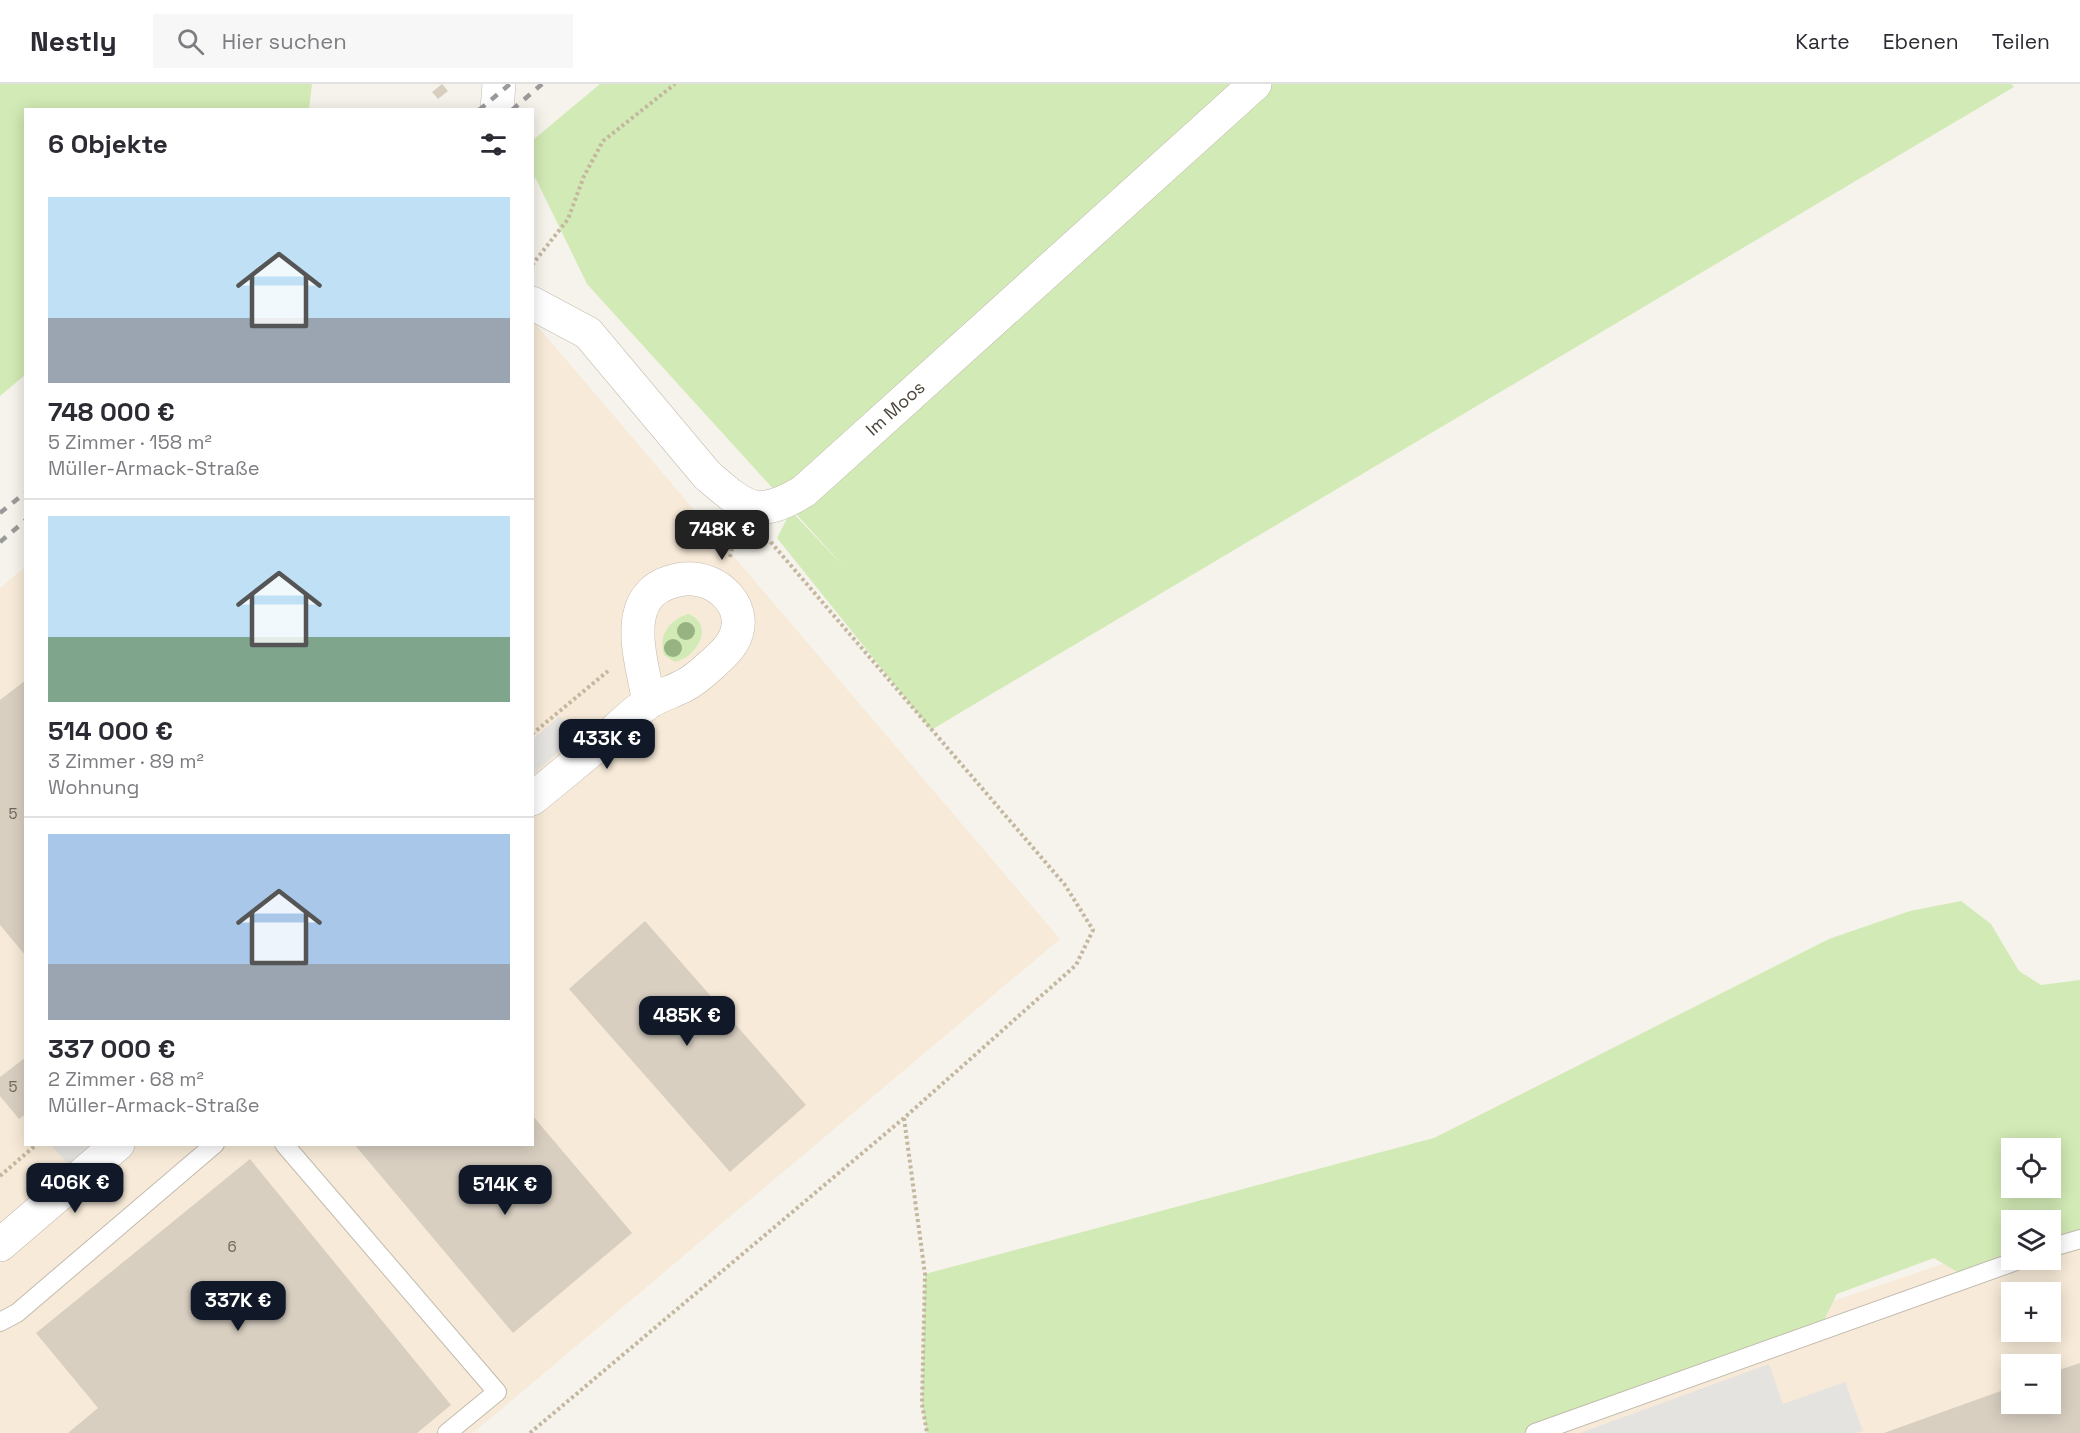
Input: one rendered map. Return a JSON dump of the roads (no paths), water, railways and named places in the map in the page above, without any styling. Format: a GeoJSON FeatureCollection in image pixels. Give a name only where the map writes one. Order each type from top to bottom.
{"type":"FeatureCollection","features":[{"type":"Feature","properties":{"kind":"street","name":"Im Moos"},"geometry":{"type":"LineString","coordinates":[[534,304],[588,333],[707,475],[743,505],[759,508],[784,503],[804,491],[1255,84]]}},
{"type":"Feature","properties":{"kind":"street"},"geometry":{"type":"LineString","coordinates":[[534,797],[649,702],[688,684],[732,643],[739,623],[733,600],[717,586],[702,580],[686,579],[670,582],[655,590],[643,601],[637,617],[637,636],[649,702]]}},
{"type":"Feature","properties":{"kind":"street"},"geometry":{"type":"LineString","coordinates":[[0,1245],[116,1146]]}},
{"type":"Feature","properties":{"kind":"lane"},"geometry":{"type":"LineString","coordinates":[[0,1322],[17,1313],[213,1146]]}},
{"type":"Feature","properties":{"kind":"lane"},"geometry":{"type":"LineString","coordinates":[[286,1146],[497,1392],[447,1433]]}},
{"type":"Feature","properties":{"kind":"lane"},"geometry":{"type":"LineString","coordinates":[[2061,1245],[2080,1239]]}},
{"type":"Feature","properties":{"kind":"lane"},"geometry":{"type":"LineString","coordinates":[[1535,1433],[2001,1266]]}},
{"type":"Feature","properties":{"kind":"railway"},"geometry":{"type":"LineString","coordinates":[[481,108],[510,84]]}},
{"type":"Feature","properties":{"kind":"railway"},"geometry":{"type":"LineString","coordinates":[[514,108],[542,84]]}},
{"type":"Feature","properties":{"kind":"railway"},"geometry":{"type":"LineString","coordinates":[[0,513],[24,494]]}},
{"type":"Feature","properties":{"kind":"railway"},"geometry":{"type":"LineString","coordinates":[[0,542],[24,522]]}}]}
